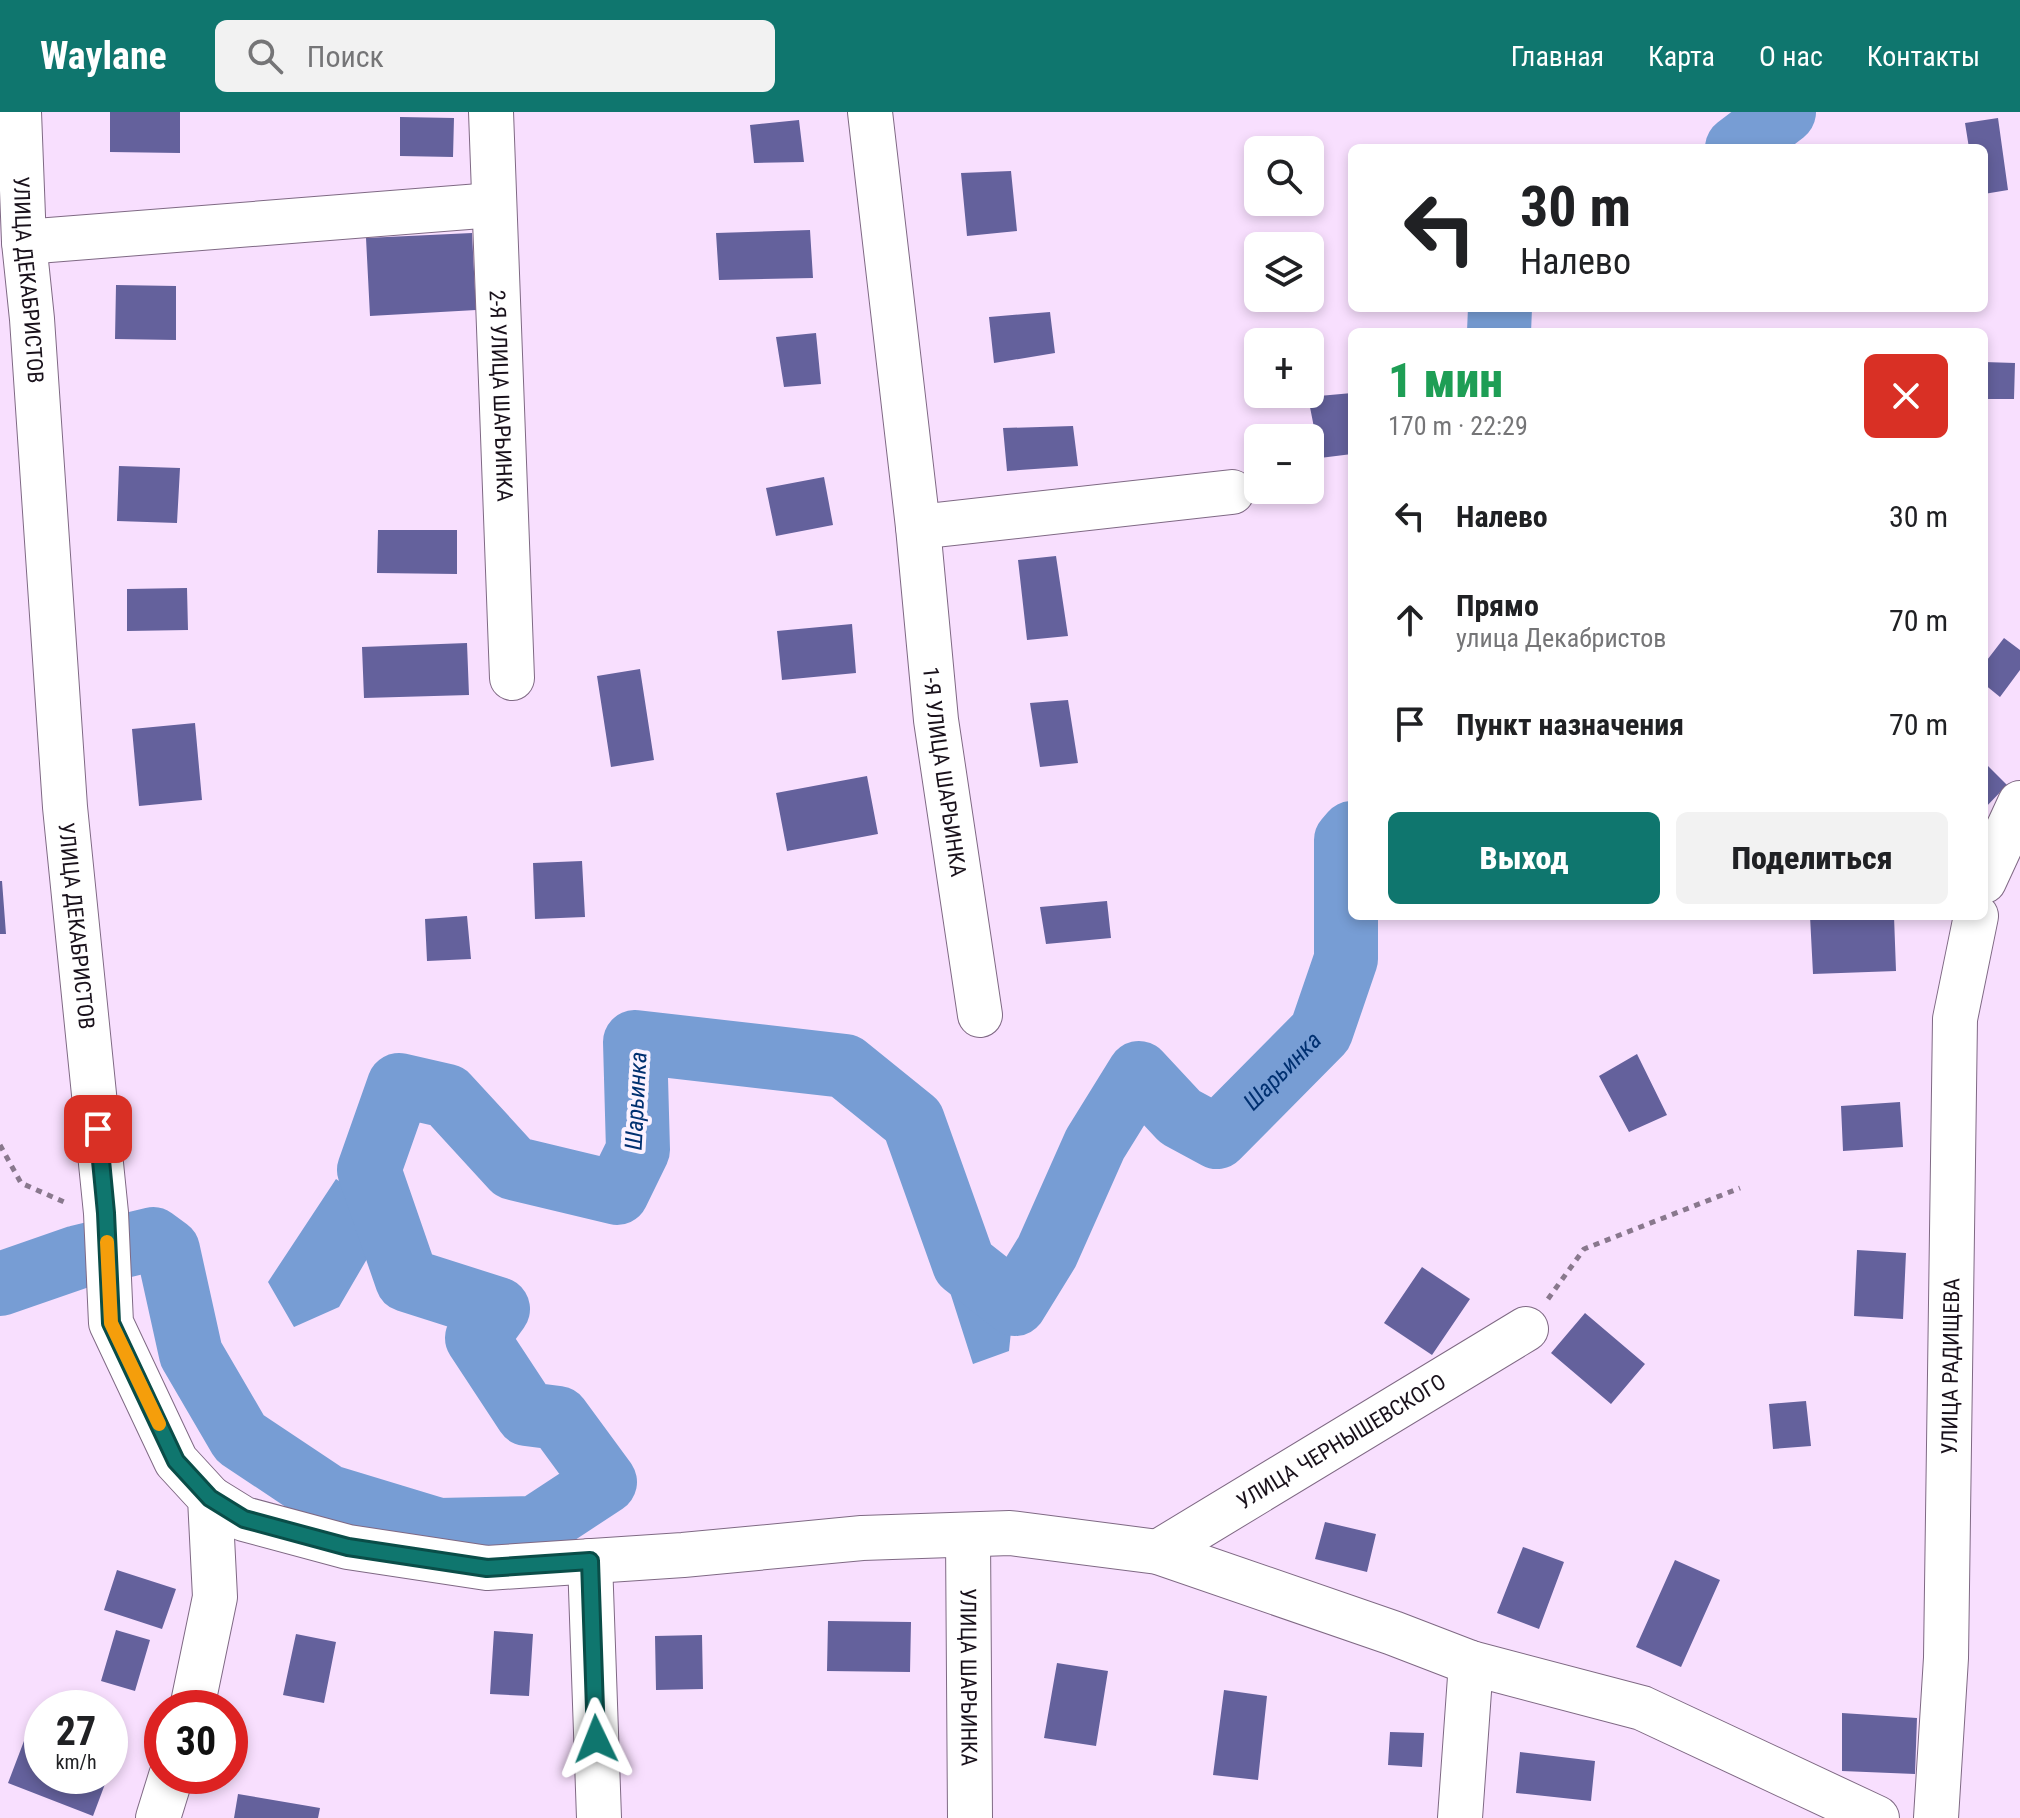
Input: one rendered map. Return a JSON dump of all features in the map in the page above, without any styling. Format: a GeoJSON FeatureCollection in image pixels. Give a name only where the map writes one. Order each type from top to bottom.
{"type":"FeatureCollection","features":[{"type":"Feature","properties":{"kind":"street","name":"УЛИЦА ДЕКАБРИСТОВ"},"geometry":{"type":"LineString","coordinates":[[19,112],[24,242],[32,319],[65,807],[106,1218],[111,1323],[176,1461],[210,1498],[244,1519],[348,1547],[487,1568],[862,1538],[968,1537],[1010,1533],[1158,1552],[1471,1663],[1642,1708],[1877,1818]]}},
{"type":"Feature","properties":{"kind":"street","name":"2-Я УЛИЦА ШАРЬИНКА"},"geometry":{"type":"LineString","coordinates":[[491,112],[512,678]]}},
{"type":"Feature","properties":{"kind":"street","name":"1-Я УЛИЦА ШАРЬИНКА"},"geometry":{"type":"LineString","coordinates":[[870,112],[918,527],[936,720],[980,1015]]}},
{"type":"Feature","properties":{"kind":"street"},"geometry":{"type":"LineString","coordinates":[[24,242],[493,205]]}},
{"type":"Feature","properties":{"kind":"street"},"geometry":{"type":"LineString","coordinates":[[918,527],[1232,492]]}},
{"type":"Feature","properties":{"kind":"street"},"geometry":{"type":"LineString","coordinates":[[1988,872],[2020,803]]}},
{"type":"Feature","properties":{"kind":"street","name":"УЛИЦА РАДИЩЕВА"},"geometry":{"type":"LineString","coordinates":[[1936,1818],[1946,1642],[1955,1019],[1975,920]]}},
{"type":"Feature","properties":{"kind":"street","name":"УЛИЦА ЧЕРНЫШЕВСКОГО"},"geometry":{"type":"LineString","coordinates":[[1158,1552],[1526,1329]]}},
{"type":"Feature","properties":{"kind":"street"},"geometry":{"type":"LineString","coordinates":[[196,1690],[215,1597],[210,1498]]}},
{"type":"Feature","properties":{"kind":"street","name":"УЛИЦА ШАРЬИНКА"},"geometry":{"type":"LineString","coordinates":[[968,1537],[970,1818]]}},
{"type":"Feature","properties":{"kind":"street"},"geometry":{"type":"LineString","coordinates":[[590,1561],[599,1818]]}},
{"type":"Feature","properties":{"kind":"street"},"geometry":{"type":"LineString","coordinates":[[1460,1818],[1471,1663]]}},
{"type":"Feature","properties":{"kind":"street"},"geometry":{"type":"LineString","coordinates":[[158,1818],[165,1794]]}},
{"type":"Feature","properties":{"kind":"path"},"geometry":{"type":"LineString","coordinates":[[0,1145],[21,1183],[106,1218]]}},
{"type":"Feature","properties":{"kind":"path"},"geometry":{"type":"LineString","coordinates":[[1526,1329],[1584,1249],[1740,1188]]}},
{"type":"Feature","properties":{"kind":"water"},"geometry":{"type":"Polygon","coordinates":[[[336,1179],[392,1216],[339,1307],[294,1327],[268,1282],[336,1179]]]}},
{"type":"Feature","properties":{"kind":"water"},"geometry":{"type":"Polygon","coordinates":[[[993,1260],[1016,1282],[1009,1351],[973,1364],[950,1292],[993,1260]]]}},
{"type":"Feature","properties":{"kind":"building"},"geometry":{"type":"Polygon","coordinates":[[[110,112],[180,112],[180,153],[110,152],[110,112]]]}},
{"type":"Feature","properties":{"kind":"building"},"geometry":{"type":"Polygon","coordinates":[[[400,117],[454,118],[453,157],[400,156],[400,117]]]}},
{"type":"Feature","properties":{"kind":"building"},"geometry":{"type":"Polygon","coordinates":[[[1998,118],[2008,190],[1988,193],[1988,144],[1968,144],[1965,123],[1998,118]]]}},
{"type":"Feature","properties":{"kind":"building"},"geometry":{"type":"Polygon","coordinates":[[[799,120],[804,162],[754,163],[750,125],[799,120]]]}},
{"type":"Feature","properties":{"kind":"building"},"geometry":{"type":"Polygon","coordinates":[[[1011,171],[1017,231],[967,236],[961,173],[1011,171]]]}},
{"type":"Feature","properties":{"kind":"building"},"geometry":{"type":"Polygon","coordinates":[[[810,230],[813,278],[719,280],[716,233],[810,230]]]}},
{"type":"Feature","properties":{"kind":"building"},"geometry":{"type":"Polygon","coordinates":[[[472,233],[476,310],[370,316],[366,238],[472,233]]]}},
{"type":"Feature","properties":{"kind":"building"},"geometry":{"type":"Polygon","coordinates":[[[116,285],[176,286],[176,340],[115,339],[116,285]]]}},
{"type":"Feature","properties":{"kind":"building"},"geometry":{"type":"Polygon","coordinates":[[[1050,312],[1055,353],[994,363],[989,317],[1050,312]]]}},
{"type":"Feature","properties":{"kind":"building"},"geometry":{"type":"Polygon","coordinates":[[[816,333],[821,384],[784,387],[776,337],[816,333]]]}},
{"type":"Feature","properties":{"kind":"building"},"geometry":{"type":"Polygon","coordinates":[[[1988,362],[2015,363],[2014,399],[1988,399],[1988,362]]]}},
{"type":"Feature","properties":{"kind":"building"},"geometry":{"type":"Polygon","coordinates":[[[1348,393],[1348,454],[1324,458],[1324,424],[1313,424],[1310,408],[1324,408],[1324,396],[1348,393]]]}},
{"type":"Feature","properties":{"kind":"building"},"geometry":{"type":"Polygon","coordinates":[[[1073,426],[1078,466],[1007,471],[1003,428],[1073,426]]]}},
{"type":"Feature","properties":{"kind":"building"},"geometry":{"type":"Polygon","coordinates":[[[119,466],[180,468],[177,523],[117,521],[119,466]]]}},
{"type":"Feature","properties":{"kind":"building"},"geometry":{"type":"Polygon","coordinates":[[[824,477],[833,525],[776,536],[766,488],[824,477]]]}},
{"type":"Feature","properties":{"kind":"building"},"geometry":{"type":"Polygon","coordinates":[[[378,530],[457,530],[457,574],[377,573],[378,530]]]}},
{"type":"Feature","properties":{"kind":"building"},"geometry":{"type":"Polygon","coordinates":[[[1056,556],[1068,636],[1027,640],[1018,560],[1056,556]]]}},
{"type":"Feature","properties":{"kind":"building"},"geometry":{"type":"Polygon","coordinates":[[[187,588],[188,630],[127,631],[127,589],[187,588]]]}},
{"type":"Feature","properties":{"kind":"building"},"geometry":{"type":"Polygon","coordinates":[[[852,624],[856,673],[782,680],[777,631],[852,624]]]}},
{"type":"Feature","properties":{"kind":"building"},"geometry":{"type":"Polygon","coordinates":[[[2004,638],[2020,650],[2020,670],[2000,697],[1988,687],[1988,659],[2004,638]]]}},
{"type":"Feature","properties":{"kind":"building"},"geometry":{"type":"Polygon","coordinates":[[[467,643],[469,695],[364,698],[362,647],[467,643]]]}},
{"type":"Feature","properties":{"kind":"building"},"geometry":{"type":"Polygon","coordinates":[[[640,669],[654,760],[611,767],[597,676],[640,669]]]}},
{"type":"Feature","properties":{"kind":"building"},"geometry":{"type":"Polygon","coordinates":[[[1068,700],[1078,763],[1040,767],[1030,703],[1068,700]]]}},
{"type":"Feature","properties":{"kind":"building"},"geometry":{"type":"Polygon","coordinates":[[[195,723],[202,800],[139,806],[132,729],[195,723]]]}},
{"type":"Feature","properties":{"kind":"building"},"geometry":{"type":"Polygon","coordinates":[[[1988,766],[2007,785],[1988,805],[1988,766]]]}},
{"type":"Feature","properties":{"kind":"building"},"geometry":{"type":"Polygon","coordinates":[[[867,776],[878,834],[787,851],[776,793],[867,776]]]}},
{"type":"Feature","properties":{"kind":"building"},"geometry":{"type":"Polygon","coordinates":[[[582,861],[585,917],[535,919],[533,863],[582,861]]]}},
{"type":"Feature","properties":{"kind":"building"},"geometry":{"type":"Polygon","coordinates":[[[2,881],[6,934],[0,934],[2,881]]]}},
{"type":"Feature","properties":{"kind":"building"},"geometry":{"type":"Polygon","coordinates":[[[1107,901],[1111,938],[1046,944],[1040,907],[1107,901]]]}},
{"type":"Feature","properties":{"kind":"building"},"geometry":{"type":"Polygon","coordinates":[[[467,916],[471,959],[427,961],[425,919],[467,916]]]}},
{"type":"Feature","properties":{"kind":"building"},"geometry":{"type":"Polygon","coordinates":[[[1810,920],[1894,920],[1896,971],[1813,974],[1810,920]]]}},
{"type":"Feature","properties":{"kind":"building"},"geometry":{"type":"Polygon","coordinates":[[[1637,1054],[1667,1115],[1629,1132],[1599,1076],[1637,1054]]]}},
{"type":"Feature","properties":{"kind":"building"},"geometry":{"type":"Polygon","coordinates":[[[1900,1102],[1903,1147],[1843,1151],[1841,1106],[1900,1102]]]}},
{"type":"Feature","properties":{"kind":"building"},"geometry":{"type":"Polygon","coordinates":[[[1857,1250],[1906,1253],[1903,1319],[1854,1316],[1857,1250]]]}},
{"type":"Feature","properties":{"kind":"building"},"geometry":{"type":"Polygon","coordinates":[[[1422,1267],[1470,1299],[1432,1355],[1384,1323],[1422,1267]]]}},
{"type":"Feature","properties":{"kind":"building"},"geometry":{"type":"Polygon","coordinates":[[[1585,1313],[1645,1364],[1611,1404],[1551,1353],[1585,1313]]]}},
{"type":"Feature","properties":{"kind":"building"},"geometry":{"type":"Polygon","coordinates":[[[1806,1401],[1811,1446],[1773,1449],[1769,1404],[1806,1401]]]}},
{"type":"Feature","properties":{"kind":"building"},"geometry":{"type":"Polygon","coordinates":[[[1325,1522],[1376,1534],[1367,1572],[1315,1559],[1325,1522]]]}},
{"type":"Feature","properties":{"kind":"building"},"geometry":{"type":"Polygon","coordinates":[[[1523,1547],[1564,1562],[1539,1629],[1497,1613],[1523,1547]]]}},
{"type":"Feature","properties":{"kind":"building"},"geometry":{"type":"Polygon","coordinates":[[[1675,1560],[1720,1580],[1681,1667],[1636,1647],[1675,1560]]]}},
{"type":"Feature","properties":{"kind":"building"},"geometry":{"type":"Polygon","coordinates":[[[117,1570],[176,1589],[162,1629],[104,1610],[117,1570]]]}},
{"type":"Feature","properties":{"kind":"building"},"geometry":{"type":"Polygon","coordinates":[[[828,1621],[911,1622],[910,1672],[827,1671],[828,1621]]]}},
{"type":"Feature","properties":{"kind":"building"},"geometry":{"type":"Polygon","coordinates":[[[116,1630],[150,1640],[135,1691],[101,1681],[116,1630]]]}},
{"type":"Feature","properties":{"kind":"building"},"geometry":{"type":"Polygon","coordinates":[[[494,1631],[533,1634],[529,1696],[490,1694],[494,1631]]]}},
{"type":"Feature","properties":{"kind":"building"},"geometry":{"type":"Polygon","coordinates":[[[296,1634],[336,1642],[324,1703],[283,1695],[296,1634]]]}},
{"type":"Feature","properties":{"kind":"building"},"geometry":{"type":"Polygon","coordinates":[[[702,1635],[703,1689],[656,1690],[655,1636],[702,1635]]]}},
{"type":"Feature","properties":{"kind":"building"},"geometry":{"type":"Polygon","coordinates":[[[1057,1663],[1108,1671],[1096,1746],[1044,1738],[1057,1663]]]}},
{"type":"Feature","properties":{"kind":"building"},"geometry":{"type":"Polygon","coordinates":[[[1224,1690],[1267,1696],[1258,1780],[1213,1775],[1224,1690]]]}},
{"type":"Feature","properties":{"kind":"building"},"geometry":{"type":"Polygon","coordinates":[[[1842,1713],[1917,1718],[1915,1774],[1842,1771],[1842,1713]]]}},
{"type":"Feature","properties":{"kind":"building"},"geometry":{"type":"Polygon","coordinates":[[[1390,1732],[1424,1733],[1422,1767],[1388,1765],[1390,1732]]]}},
{"type":"Feature","properties":{"kind":"building"},"geometry":{"type":"Polygon","coordinates":[[[24,1741],[24,1789],[8,1783],[24,1741]]]}},
{"type":"Feature","properties":{"kind":"building"},"geometry":{"type":"Polygon","coordinates":[[[1520,1752],[1595,1761],[1591,1801],[1516,1793],[1520,1752]]]}},
{"type":"Feature","properties":{"kind":"building"},"geometry":{"type":"Polygon","coordinates":[[[36,1794],[101,1794],[93,1816],[36,1794]]]}},
{"type":"Feature","properties":{"kind":"building"},"geometry":{"type":"Polygon","coordinates":[[[238,1794],[320,1808],[318,1818],[234,1818],[238,1794]]]}},
{"type":"Feature","properties":{"kind":"waterway","name":"Шарьинка"},"geometry":{"type":"LineString","coordinates":[[1742,144],[1784,112]]}},
{"type":"Feature","properties":{"kind":"waterway","name":"Шарьинка"},"geometry":{"type":"LineString","coordinates":[[1499,328],[1500,312]]}},
{"type":"Feature","properties":{"kind":"waterway","name":"Шарьинка"},"geometry":{"type":"LineString","coordinates":[[0,1284],[78,1257],[153,1239],[168,1250],[191,1354],[240,1438],[327,1496],[439,1530],[535,1528],[605,1482],[558,1418],[527,1414],[477,1338],[498,1309],[407,1280],[369,1170],[399,1085],[447,1096],[513,1168],[617,1193],[638,1150],[635,1042],[845,1066],[913,1121],[964,1264],[1015,1304],[1047,1252],[1095,1144],[1139,1073],[1180,1117],[1217,1137],[1321,1032],[1346,959],[1348,838]]}},
{"type":"Feature","properties":{"kind":"slow traffic"},"geometry":{"type":"LineString","coordinates":[[107,1242],[111,1323],[159,1424]]}},
{"type":"Feature","properties":{"kind":"route"},"geometry":{"type":"LineString","coordinates":[[98,1129],[111,1323],[176,1461],[210,1498],[244,1519],[348,1547],[487,1568],[590,1561],[596,1739]]}}]}
